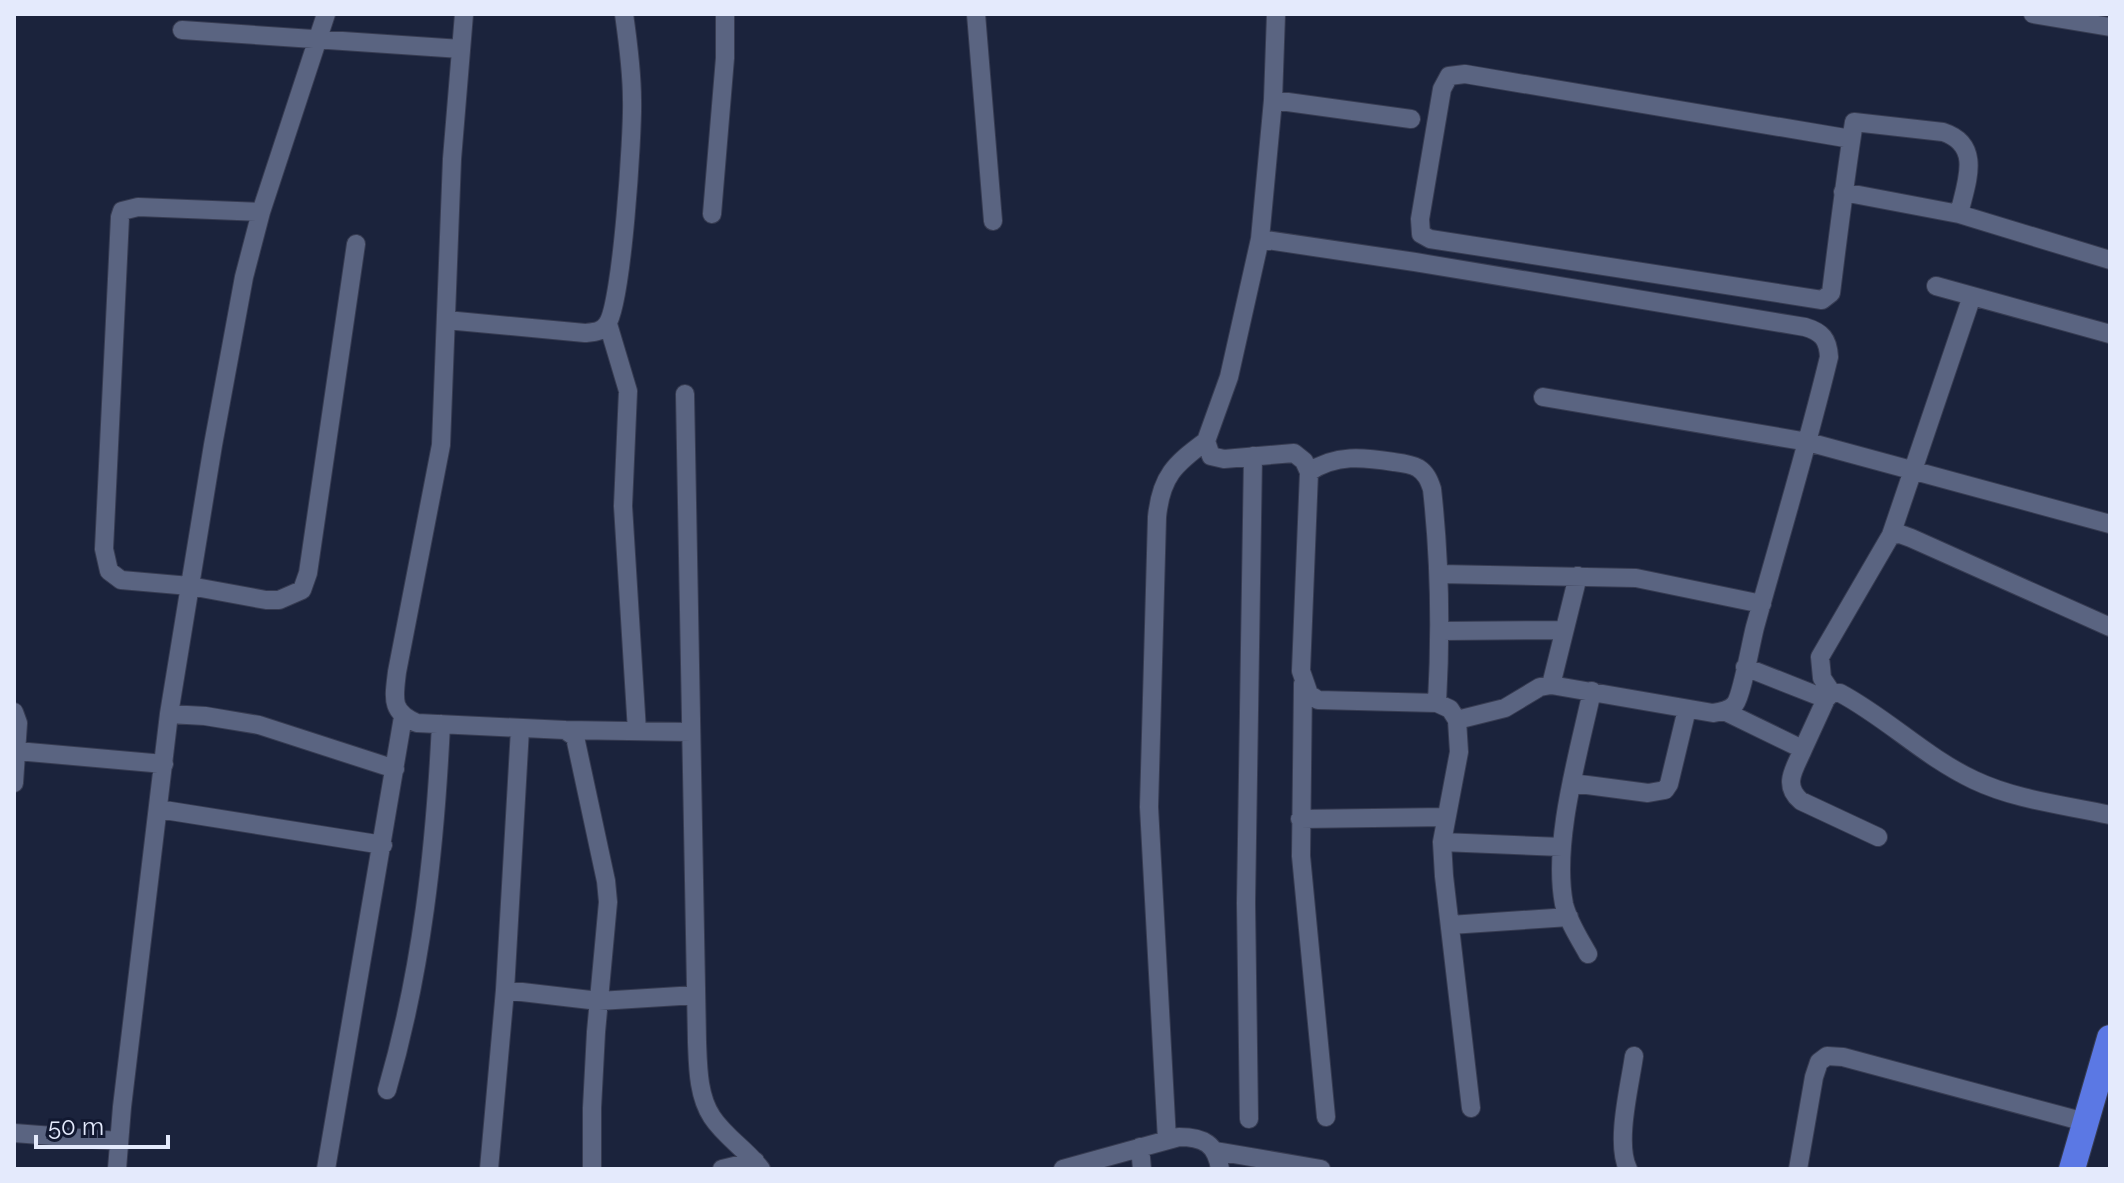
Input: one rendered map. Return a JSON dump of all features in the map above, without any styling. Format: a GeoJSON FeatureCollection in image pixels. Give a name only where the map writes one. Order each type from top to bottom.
{"type":"FeatureCollection","features":[{"type":"Feature","properties":{"kind":"highway"},"geometry":{"type":"LineString","coordinates":[[2072,1169],[2108,1053]]}},
{"type":"Feature","properties":{"kind":"street"},"geometry":{"type":"LineString","coordinates":[[117,1169],[169,714],[244,277],[261,212],[326,14]]}},
{"type":"Feature","properties":{"kind":"street"},"geometry":{"type":"LineString","coordinates":[[464,14],[452,159],[441,445],[395,694],[396,707],[403,717],[417,723],[520,729],[691,732]]}},
{"type":"Feature","properties":{"kind":"street"},"geometry":{"type":"LineString","coordinates":[[446,320],[585,333],[600,331],[608,324],[617,295],[630,145],[632,74],[624,14]]}},
{"type":"Feature","properties":{"kind":"street"},"geometry":{"type":"LineString","coordinates":[[712,214],[725,58],[725,14]]}},
{"type":"Feature","properties":{"kind":"street"},"geometry":{"type":"LineString","coordinates":[[976,14],[993,221]]}},
{"type":"Feature","properties":{"kind":"street"},"geometry":{"type":"LineString","coordinates":[[1167,1140],[1149,807],[1159,493],[1165,480],[1183,459],[1206,441],[1229,377],[1260,239],[1273,100],[1276,14]]}},
{"type":"Feature","properties":{"kind":"street"},"geometry":{"type":"LineString","coordinates":[[2033,14],[2110,27]]}},
{"type":"Feature","properties":{"kind":"street"},"geometry":{"type":"LineString","coordinates":[[182,30],[461,49]]}},
{"type":"Feature","properties":{"kind":"street"},"geometry":{"type":"LineString","coordinates":[[1851,139],[1465,74],[1449,76],[1442,89],[1420,219],[1421,234],[1430,239],[1822,300],[1831,293],[1854,122],[1943,132],[1958,137],[1967,148],[1969,166],[1959,214]]}},
{"type":"Feature","properties":{"kind":"street"},"geometry":{"type":"LineString","coordinates":[[1273,100],[1411,119]]}},
{"type":"Feature","properties":{"kind":"street"},"geometry":{"type":"LineString","coordinates":[[1843,192],[1959,214],[2110,260]]}},
{"type":"Feature","properties":{"kind":"street"},"geometry":{"type":"LineString","coordinates":[[261,212],[128,208],[122,211],[117,227],[105,563],[121,580],[190,586],[266,600],[279,600],[302,590],[308,573],[356,244]]}},
{"type":"Feature","properties":{"kind":"street"},"geometry":{"type":"LineString","coordinates":[[1260,239],[1415,262],[1819,331],[1828,342],[1829,357],[1808,442],[1735,704],[1713,713],[1551,685],[1540,687],[1505,708],[1457,720]]}},
{"type":"Feature","properties":{"kind":"street"},"geometry":{"type":"LineString","coordinates":[[1936,286],[2110,334]]}},
{"type":"Feature","properties":{"kind":"street"},"geometry":{"type":"LineString","coordinates":[[1878,837],[1801,801],[1792,793],[1790,783],[1829,696],[1822,678],[1820,657],[1891,535],[1972,296]]}},
{"type":"Feature","properties":{"kind":"street"},"geometry":{"type":"LineString","coordinates":[[608,324],[628,391],[623,506],[637,731]]}},
{"type":"Feature","properties":{"kind":"street"},"geometry":{"type":"LineString","coordinates":[[685,394],[700,1081],[705,1106],[713,1119],[758,1165]]}},
{"type":"Feature","properties":{"kind":"street"},"geometry":{"type":"LineString","coordinates":[[1543,397],[1808,442],[2110,524]]}},
{"type":"Feature","properties":{"kind":"street"},"geometry":{"type":"LineString","coordinates":[[1206,441],[1211,456],[1224,459],[1294,453],[1304,461],[1309,472],[1301,671],[1300,819],[1326,1117]]}},
{"type":"Feature","properties":{"kind":"street"},"geometry":{"type":"LineString","coordinates":[[1249,1119],[1246,903],[1253,456]]}},
{"type":"Feature","properties":{"kind":"street"},"geometry":{"type":"LineString","coordinates":[[1309,472],[1324,462],[1353,457],[1407,464],[1418,468],[1428,478],[1432,489],[1440,574],[1437,703]]}},
{"type":"Feature","properties":{"kind":"street"},"geometry":{"type":"LineString","coordinates":[[1891,535],[1911,538],[2110,627]]}},
{"type":"Feature","properties":{"kind":"street"},"geometry":{"type":"LineString","coordinates":[[1440,574],[1636,578],[1762,604]]}},
{"type":"Feature","properties":{"kind":"street"},"geometry":{"type":"LineString","coordinates":[[1551,685],[1578,576]]}},
{"type":"Feature","properties":{"kind":"street"},"geometry":{"type":"LineString","coordinates":[[1441,631],[1563,630]]}},
{"type":"Feature","properties":{"kind":"street"},"geometry":{"type":"LineString","coordinates":[[1745,667],[1829,696],[1840,693],[1931,756],[1974,780],[2011,794],[2110,815]]}},
{"type":"Feature","properties":{"kind":"street"},"geometry":{"type":"LineString","coordinates":[[1303,683],[1309,694],[1318,700],[1437,703],[1450,709],[1457,720],[1459,752],[1442,842],[1471,1108]]}},
{"type":"Feature","properties":{"kind":"street"},"geometry":{"type":"LineString","coordinates":[[1588,954],[1564,904],[1562,847],[1592,691]]}},
{"type":"Feature","properties":{"kind":"street"},"geometry":{"type":"LineString","coordinates":[[1572,783],[1648,793],[1665,790],[1687,709]]}},
{"type":"Feature","properties":{"kind":"street"},"geometry":{"type":"LineString","coordinates":[[1724,711],[1804,747]]}},
{"type":"Feature","properties":{"kind":"street"},"geometry":{"type":"LineString","coordinates":[[14,712],[18,723],[14,783]]}},
{"type":"Feature","properties":{"kind":"street"},"geometry":{"type":"LineString","coordinates":[[169,714],[259,725],[395,769]]}},
{"type":"Feature","properties":{"kind":"street"},"geometry":{"type":"LineString","coordinates":[[326,1169],[403,717]]}},
{"type":"Feature","properties":{"kind":"street"},"geometry":{"type":"LineString","coordinates":[[387,1090],[410,1006],[423,925],[434,846],[441,724]]}},
{"type":"Feature","properties":{"kind":"street"},"geometry":{"type":"LineString","coordinates":[[489,1169],[505,990],[520,729]]}},
{"type":"Feature","properties":{"kind":"street"},"geometry":{"type":"LineString","coordinates":[[565,730],[575,737],[606,881],[608,923],[592,1108],[592,1169]]}},
{"type":"Feature","properties":{"kind":"street"},"geometry":{"type":"LineString","coordinates":[[17,751],[164,764]]}},
{"type":"Feature","properties":{"kind":"street"},"geometry":{"type":"LineString","coordinates":[[158,809],[383,845]]}},
{"type":"Feature","properties":{"kind":"street"},"geometry":{"type":"LineString","coordinates":[[1300,819],[1446,817]]}},
{"type":"Feature","properties":{"kind":"street"},"geometry":{"type":"LineString","coordinates":[[1442,842],[1562,847]]}},
{"type":"Feature","properties":{"kind":"street"},"geometry":{"type":"LineString","coordinates":[[1450,925],[1569,917]]}},
{"type":"Feature","properties":{"kind":"street"},"geometry":{"type":"LineString","coordinates":[[505,990],[599,1001],[696,995]]}},
{"type":"Feature","properties":{"kind":"street"},"geometry":{"type":"LineString","coordinates":[[1628,1169],[1623,1160],[1624,1134],[1634,1056]]}},
{"type":"Feature","properties":{"kind":"street"},"geometry":{"type":"LineString","coordinates":[[1798,1169],[1814,1077],[1819,1062],[1827,1056],[1843,1057],[2085,1122]]}},
{"type":"Feature","properties":{"kind":"street"},"geometry":{"type":"LineString","coordinates":[[14,1133],[119,1141]]}},
{"type":"Feature","properties":{"kind":"street"},"geometry":{"type":"LineString","coordinates":[[1063,1169],[1167,1140],[1195,1137],[1207,1141],[1218,1160],[1321,1169]]}},
{"type":"Feature","properties":{"kind":"street"},"geometry":{"type":"LineString","coordinates":[[1140,1147],[1142,1169]]}},
{"type":"Feature","properties":{"kind":"street"},"geometry":{"type":"LineString","coordinates":[[722,1169],[758,1165]]}}]}
